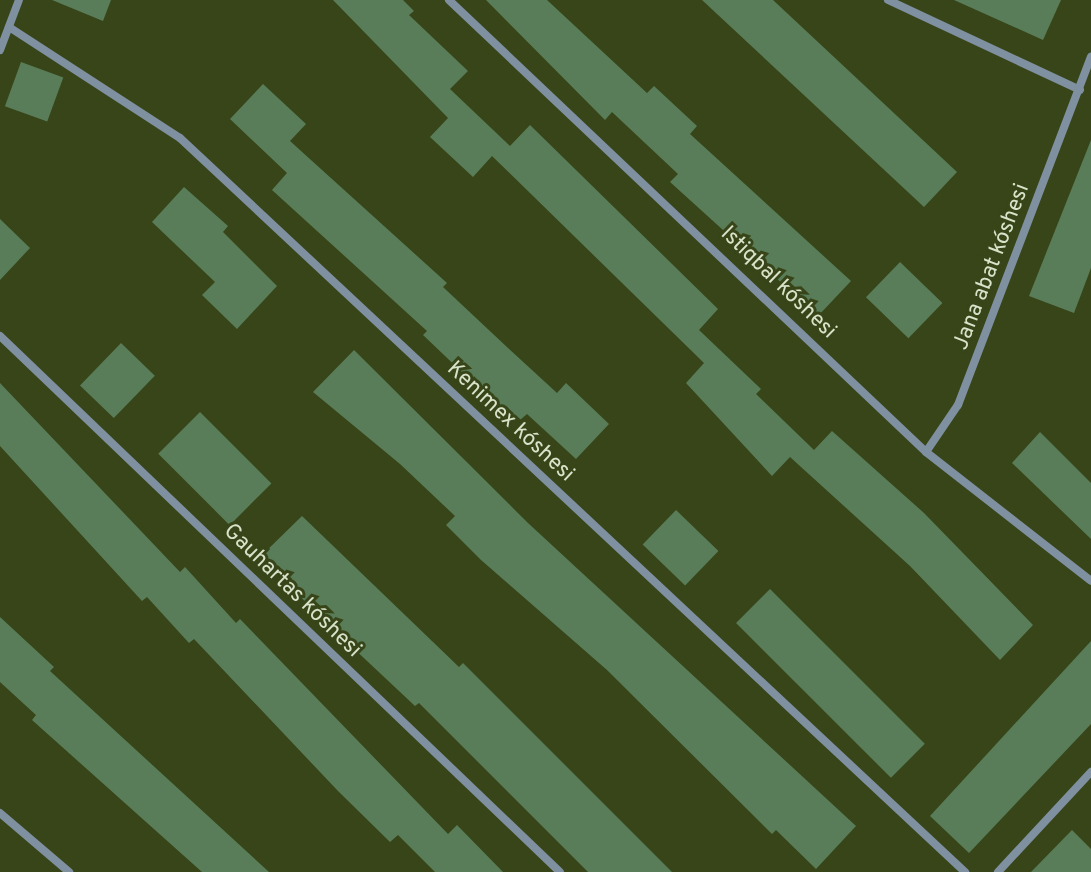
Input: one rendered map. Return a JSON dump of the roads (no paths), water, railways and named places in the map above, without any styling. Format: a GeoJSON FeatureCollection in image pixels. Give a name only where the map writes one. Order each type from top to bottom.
{"type":"FeatureCollection","features":[{"type":"Feature","properties":{"kind":"street"},"geometry":{"type":"LineString","coordinates":[[0,50],[19,0]]}},
{"type":"Feature","properties":{"kind":"street","name":"Istiqbal kóshesi"},"geometry":{"type":"LineString","coordinates":[[449,0],[926,452],[1091,581]]}},
{"type":"Feature","properties":{"kind":"street"},"geometry":{"type":"LineString","coordinates":[[888,0],[1080,90]]}},
{"type":"Feature","properties":{"kind":"street","name":"Kenimex kóshesi"},"geometry":{"type":"LineString","coordinates":[[9,27],[180,138],[965,872]]}},
{"type":"Feature","properties":{"kind":"street","name":"Jana abat kóshesi"},"geometry":{"type":"LineString","coordinates":[[926,452],[958,405],[1091,56]]}},
{"type":"Feature","properties":{"kind":"street","name":"Gauhartas kóshesi"},"geometry":{"type":"LineString","coordinates":[[0,336],[560,872]]}},
{"type":"Feature","properties":{"kind":"street"},"geometry":{"type":"LineString","coordinates":[[998,872],[1091,772]]}},
{"type":"Feature","properties":{"kind":"street"},"geometry":{"type":"LineString","coordinates":[[0,813],[69,872]]}}]}
